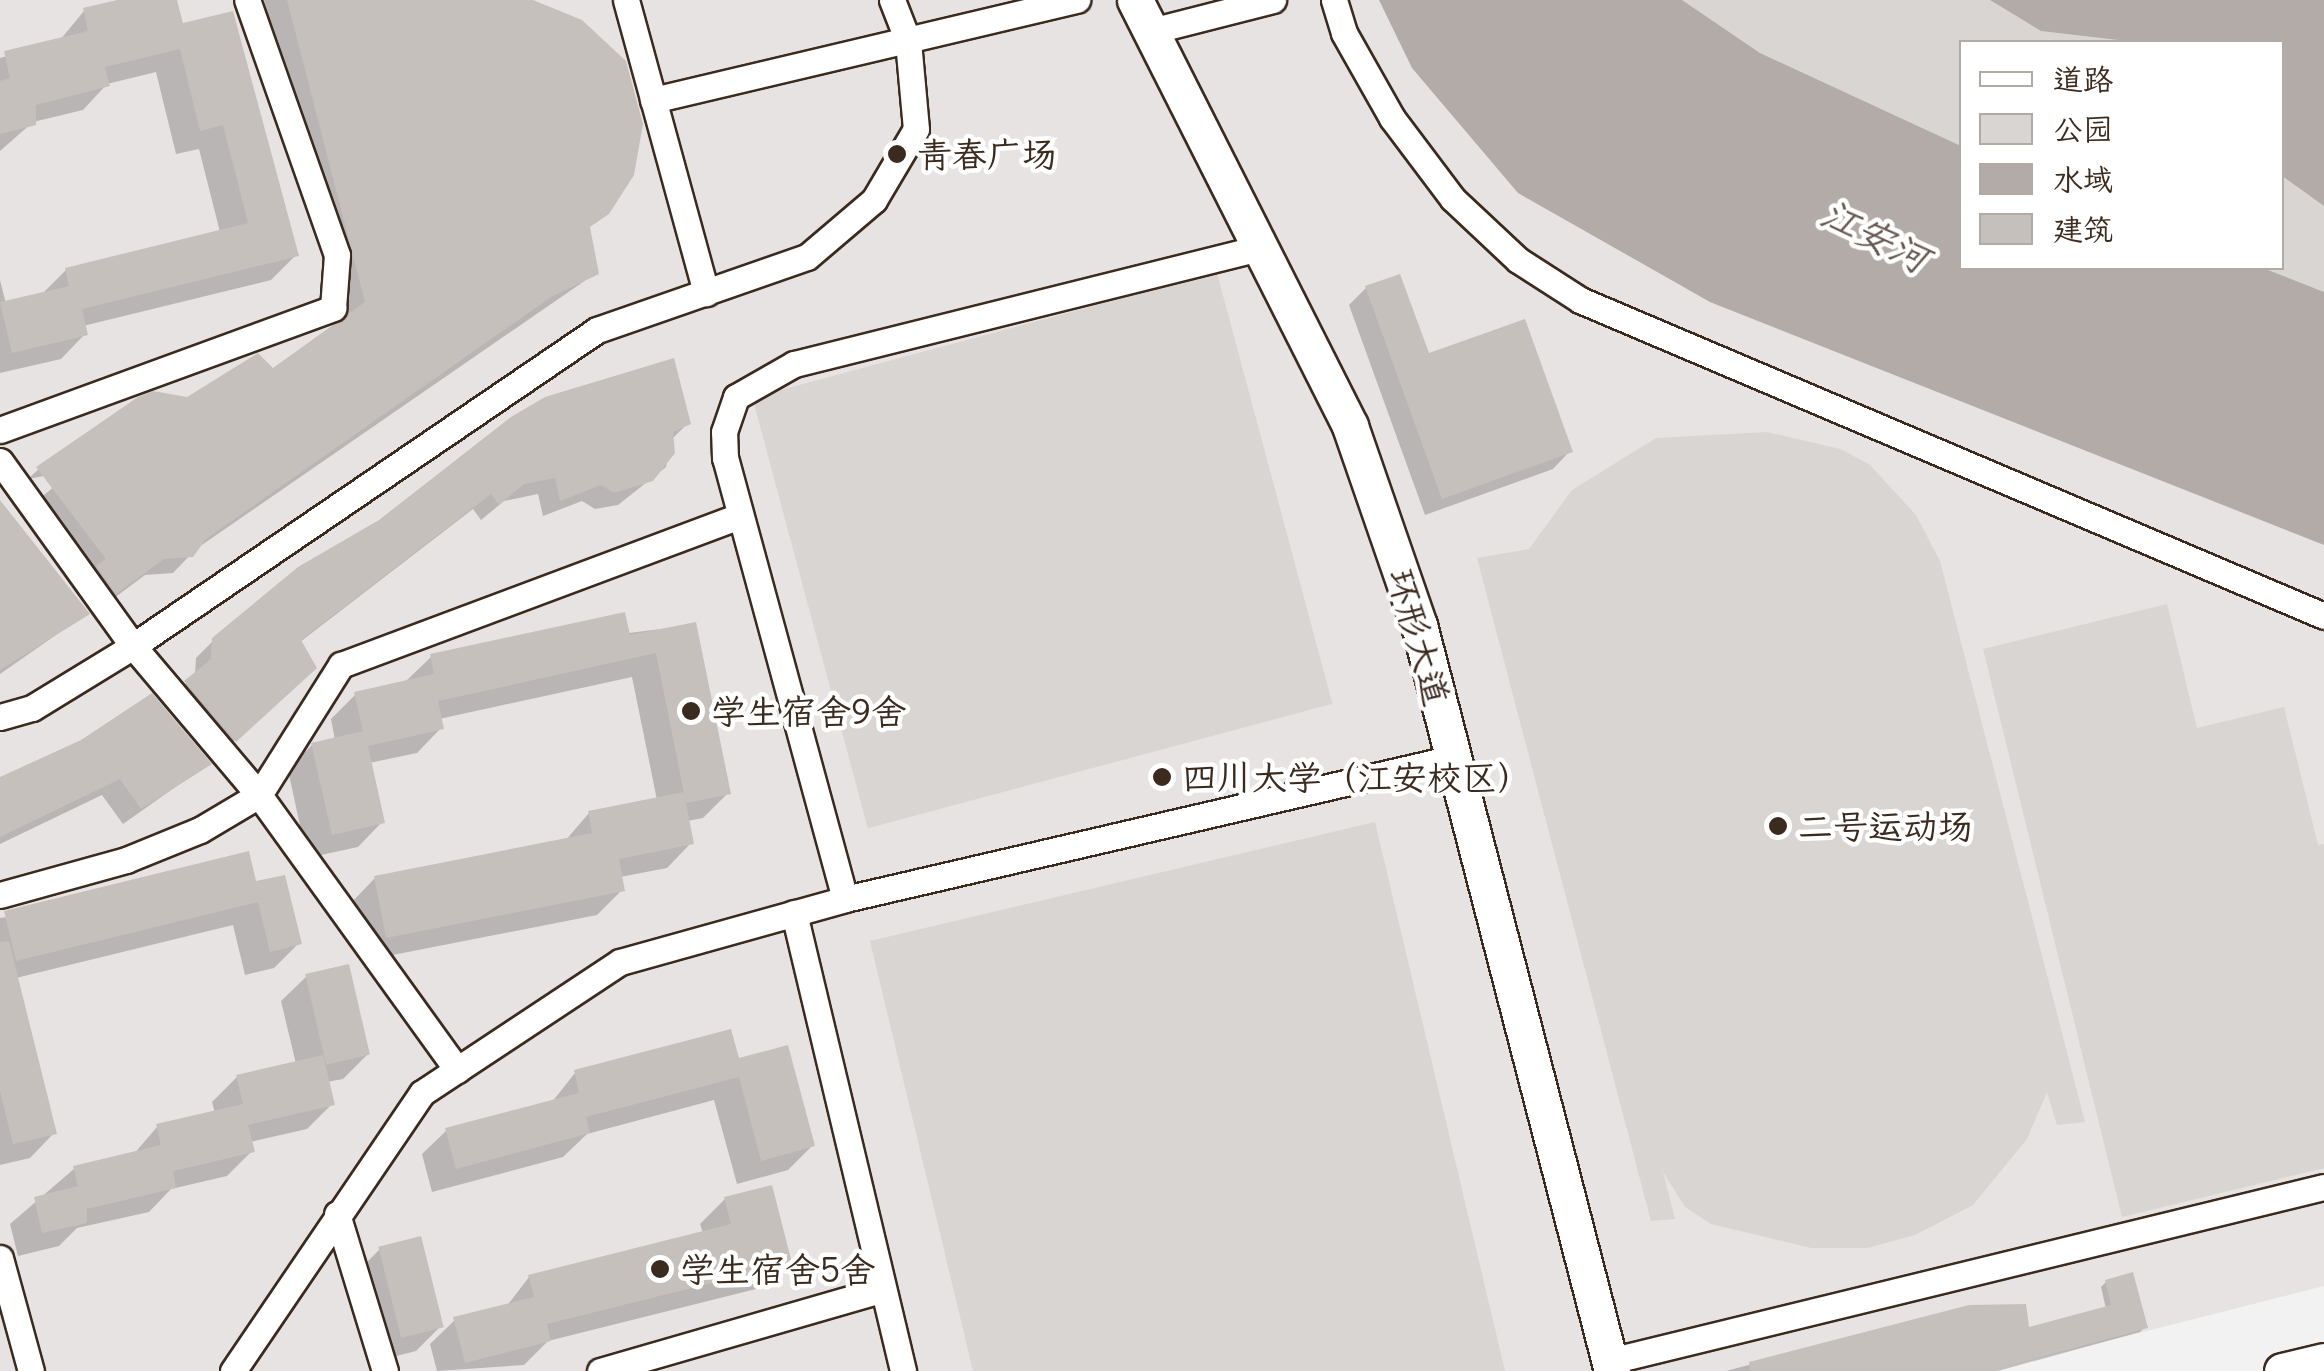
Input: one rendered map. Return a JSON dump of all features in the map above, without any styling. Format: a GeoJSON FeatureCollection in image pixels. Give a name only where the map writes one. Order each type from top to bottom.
{"type":"FeatureCollection","features":[{"type":"Feature","properties":{"kind":"street"},"geometry":{"type":"LineString","coordinates":[[0,430],[332,308],[337,254],[247,0]]}},
{"type":"Feature","properties":{"kind":"street"},"geometry":{"type":"LineString","coordinates":[[626,0],[706,293]]}},
{"type":"Feature","properties":{"kind":"street"},"geometry":{"type":"LineString","coordinates":[[0,717],[32,708],[133,646],[597,330],[806,257],[874,200],[916,129],[908,41],[892,0]]}},
{"type":"Feature","properties":{"kind":"street"},"geometry":{"type":"LineString","coordinates":[[654,100],[1077,0]]}},
{"type":"Feature","properties":{"kind":"street"},"geometry":{"type":"LineString","coordinates":[[1143,15],[1273,0]]}},
{"type":"Feature","properties":{"kind":"street"},"geometry":{"type":"LineString","coordinates":[[1334,0],[1344,33],[1392,118],[1453,199],[1518,260],[1580,300],[2324,616]]}},
{"type":"Feature","properties":{"kind":"street","name":"环形大道"},"geometry":{"type":"LineString","coordinates":[[1143,15],[1350,426],[1419,625],[1611,1366]]}},
{"type":"Feature","properties":{"kind":"street"},"geometry":{"type":"LineString","coordinates":[[845,899],[739,516],[724,432],[736,396],[764,376],[1262,247]]}},
{"type":"Feature","properties":{"kind":"street"},"geometry":{"type":"LineString","coordinates":[[0,460],[133,646],[260,795],[457,1070]]}},
{"type":"Feature","properties":{"kind":"street"},"geometry":{"type":"LineString","coordinates":[[0,895],[126,860],[200,830],[260,795],[341,665],[739,516]]}},
{"type":"Feature","properties":{"kind":"street"},"geometry":{"type":"LineString","coordinates":[[233,1371],[422,1093],[620,962],[845,899],[1453,758]]}},
{"type":"Feature","properties":{"kind":"street"},"geometry":{"type":"LineString","coordinates":[[794,913],[880,1290],[903,1371]]}},
{"type":"Feature","properties":{"kind":"street"},"geometry":{"type":"LineString","coordinates":[[1611,1366],[2324,1186]]}},
{"type":"Feature","properties":{"kind":"street"},"geometry":{"type":"LineString","coordinates":[[337,1214],[385,1371]]}},
{"type":"Feature","properties":{"kind":"street"},"geometry":{"type":"LineString","coordinates":[[0,1258],[30,1371]]}},
{"type":"Feature","properties":{"kind":"street"},"geometry":{"type":"LineString","coordinates":[[600,1371],[880,1290]]}},
{"type":"Feature","properties":{"kind":"street"},"geometry":{"type":"LineString","coordinates":[[2282,1371],[2324,1360]]}},
{"type":"Feature","properties":{"kind":"shaded area","name":"四川大学（江安校区）"},"geometry":{"type":"Polygon","coordinates":[[[0,0],[2324,0],[2324,1286],[1989,1371],[0,1371],[0,0]]]}},
{"type":"Feature","properties":{"kind":"green space"},"geometry":{"type":"Polygon","coordinates":[[[1682,0],[1990,0],[2041,31],[2118,40],[1959,40],[1959,145],[1760,53],[1682,0]]]}},
{"type":"Feature","properties":{"kind":"green space"},"geometry":{"type":"Polygon","coordinates":[[[2284,177],[2324,206],[2324,292],[2268,270],[2284,270],[2284,177]]]}},
{"type":"Feature","properties":{"kind":"green space"},"geometry":{"type":"Polygon","coordinates":[[[1217,273],[1332,704],[868,828],[752,397],[1217,273]]]}},
{"type":"Feature","properties":{"kind":"green space","name":"二号运动场"},"geometry":{"type":"Polygon","coordinates":[[[1767,432],[1840,449],[1869,464],[1916,515],[1940,561],[2085,1122],[2057,1125],[2047,1092],[2027,1139],[1973,1205],[1915,1235],[1867,1248],[1811,1248],[1711,1224],[1685,1207],[1663,1172],[1675,1219],[1651,1221],[1477,558],[1529,549],[1572,490],[1656,438],[1767,432]]]}},
{"type":"Feature","properties":{"kind":"green space","name":"二号运动场"},"geometry":{"type":"Polygon","coordinates":[[[2167,604],[2197,728],[2284,707],[2318,845],[2324,844],[2324,1168],[2122,1217],[1983,649],[2167,604]]]}},
{"type":"Feature","properties":{"kind":"green space"},"geometry":{"type":"Polygon","coordinates":[[[1375,822],[1505,1371],[973,1371],[870,941],[1375,822]]]}},
{"type":"Feature","properties":{"kind":"water","name":"江安河"},"geometry":{"type":"Polygon","coordinates":[[[1379,0],[1682,0],[1760,53],[1959,145],[1959,270],[2268,270],[2324,292],[2324,545],[1710,302],[1518,193],[1412,68],[1379,0]]]}},
{"type":"Feature","properties":{"kind":"water"},"geometry":{"type":"Polygon","coordinates":[[[1990,0],[2324,0],[2324,206],[2284,177],[2284,40],[2118,40],[2041,31],[1990,0]]]}},
{"type":"Feature","properties":{"kind":"building"},"geometry":{"type":"Polygon","coordinates":[[[117,0],[177,0],[183,23],[233,11],[299,256],[82,309],[88,335],[12,353],[0,302],[69,286],[65,268],[248,223],[223,125],[200,131],[180,49],[105,67],[110,86],[36,105],[36,125],[0,134],[0,81],[10,78],[4,51],[88,31],[83,8],[117,0]]]}},
{"type":"Feature","properties":{"kind":"building"},"geometry":{"type":"Polygon","coordinates":[[[287,0],[533,0],[582,20],[626,61],[643,124],[634,175],[609,214],[590,227],[599,274],[551,297],[206,539],[193,557],[164,559],[116,594],[96,566],[106,559],[36,467],[138,397],[153,391],[187,397],[258,353],[273,368],[365,302],[287,0]]]}},
{"type":"Feature","properties":{"kind":"building"},"geometry":{"type":"Polygon","coordinates":[[[1400,274],[1429,353],[1525,319],[1573,452],[1442,499],[1365,286],[1400,274]]]}},
{"type":"Feature","properties":{"kind":"building"},"geometry":{"type":"Polygon","coordinates":[[[674,358],[691,424],[673,432],[675,453],[653,481],[614,493],[601,485],[560,501],[555,478],[524,484],[499,505],[491,494],[301,640],[317,668],[236,742],[184,681],[211,659],[212,638],[298,567],[379,520],[511,417],[545,397],[674,358]]]}},
{"type":"Feature","properties":{"kind":"building"},"geometry":{"type":"Polygon","coordinates":[[[0,500],[90,614],[0,670],[0,500]]]}},
{"type":"Feature","properties":{"kind":"building","name":"学生宿舍9舍"},"geometry":{"type":"Polygon","coordinates":[[[625,612],[630,635],[696,622],[731,794],[686,803],[656,653],[438,701],[444,729],[368,746],[385,823],[332,835],[311,743],[363,731],[354,692],[434,674],[430,654],[625,612]]]}},
{"type":"Feature","properties":{"kind":"building"},"geometry":{"type":"Polygon","coordinates":[[[152,693],[212,764],[141,809],[120,779],[0,837],[0,777],[81,740],[152,693]]]}},
{"type":"Feature","properties":{"kind":"building","name":"学生宿舍9舍"},"geometry":{"type":"Polygon","coordinates":[[[684,792],[694,844],[619,859],[625,891],[386,938],[374,876],[592,833],[588,811],[684,792]]]}},
{"type":"Feature","properties":{"kind":"building"},"geometry":{"type":"Polygon","coordinates":[[[249,851],[256,881],[285,875],[302,944],[270,952],[258,902],[16,961],[4,911],[249,851]]]}},
{"type":"Feature","properties":{"kind":"building"},"geometry":{"type":"Polygon","coordinates":[[[9,941],[57,1134],[13,1144],[0,1091],[0,942],[9,941]]]}},
{"type":"Feature","properties":{"kind":"building"},"geometry":{"type":"Polygon","coordinates":[[[349,964],[370,1055],[326,1065],[305,974],[349,964]]]}},
{"type":"Feature","properties":{"kind":"building","name":"学生宿舍5舍"},"geometry":{"type":"Polygon","coordinates":[[[731,1029],[739,1058],[788,1045],[815,1146],[761,1161],[739,1077],[586,1117],[590,1133],[456,1169],[445,1128],[579,1093],[574,1070],[731,1029]]]}},
{"type":"Feature","properties":{"kind":"building"},"geometry":{"type":"Polygon","coordinates":[[[323,1055],[335,1105],[248,1125],[255,1152],[173,1171],[176,1188],[87,1209],[87,1223],[42,1233],[34,1197],[78,1186],[73,1166],[161,1145],[156,1124],[243,1104],[236,1075],[323,1055]]]}},
{"type":"Feature","properties":{"kind":"building","name":"学生宿舍5舍"},"geometry":{"type":"Polygon","coordinates":[[[772,1185],[792,1263],[547,1324],[551,1341],[465,1363],[453,1317],[534,1297],[528,1275],[731,1224],[724,1197],[772,1185]]]}},
{"type":"Feature","properties":{"kind":"building"},"geometry":{"type":"Polygon","coordinates":[[[421,1236],[444,1327],[401,1338],[378,1247],[421,1236]]]}},
{"type":"Feature","properties":{"kind":"building"},"geometry":{"type":"Polygon","coordinates":[[[2133,1272],[2148,1328],[1989,1371],[1750,1371],[1749,1362],[1969,1305],[2026,1304],[2029,1327],[2111,1305],[2105,1280],[2133,1272]]]}},
{"type":"Feature","properties":{"kind":"place","name":"青春广场"},"geometry":{"type":"Point","coordinates":[897,154]}},
{"type":"Feature","properties":{"kind":"place","name":"学生宿舍9舍"},"geometry":{"type":"Point","coordinates":[691,711]}},
{"type":"Feature","properties":{"kind":"place","name":"四川大学（江安校区）"},"geometry":{"type":"Point","coordinates":[1162,777]}},
{"type":"Feature","properties":{"kind":"place","name":"二号运动场"},"geometry":{"type":"Point","coordinates":[1778,826]}},
{"type":"Feature","properties":{"kind":"place","name":"学生宿舍5舍"},"geometry":{"type":"Point","coordinates":[660,1269]}}]}
